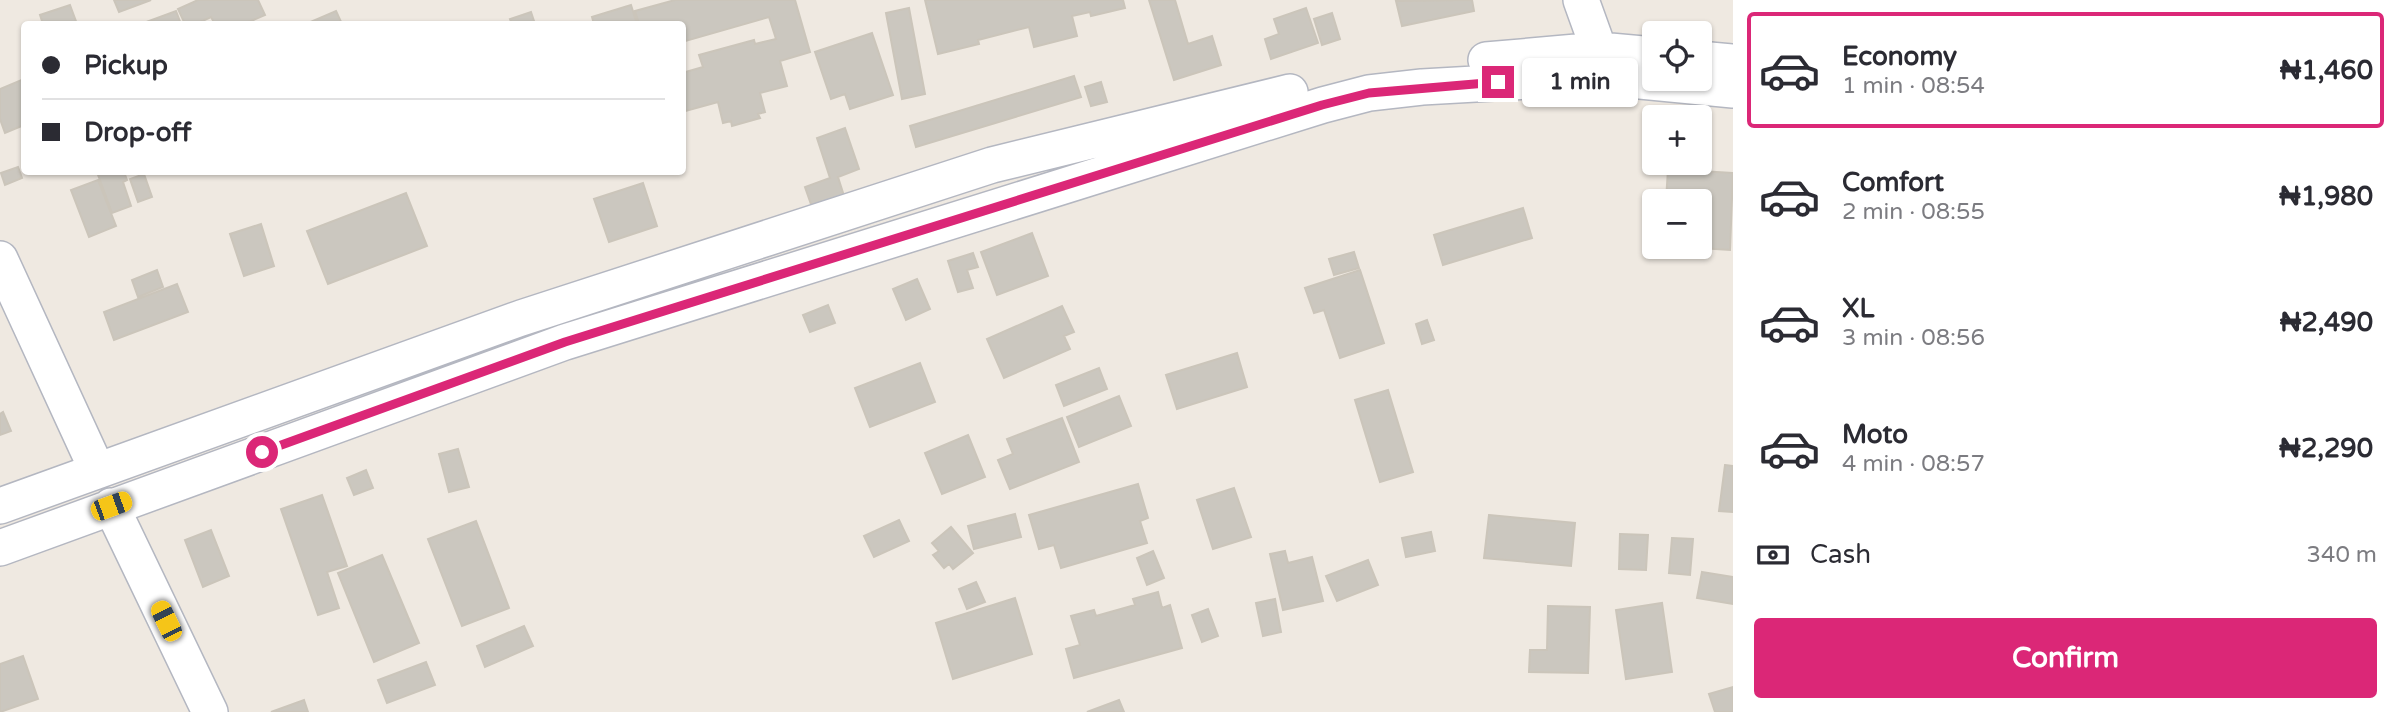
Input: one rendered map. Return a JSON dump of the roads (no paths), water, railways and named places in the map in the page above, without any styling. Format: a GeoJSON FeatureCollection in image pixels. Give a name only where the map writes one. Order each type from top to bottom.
{"type":"FeatureCollection","features":[{"type":"Feature","properties":{"kind":"street"},"geometry":{"type":"LineString","coordinates":[[1581,0],[1599,64]]}},
{"type":"Feature","properties":{"kind":"street"},"geometry":{"type":"LineString","coordinates":[[0,548],[565,342],[1322,105],[1369,93],[1642,57]]}},
{"type":"Feature","properties":{"kind":"street"},"geometry":{"type":"LineString","coordinates":[[1712,60],[1733,62]]}},
{"type":"Feature","properties":{"kind":"street"},"geometry":{"type":"LineString","coordinates":[[0,506],[521,318],[992,165],[1384,69],[1599,64],[1733,90]]}},
{"type":"Feature","properties":{"kind":"street"},"geometry":{"type":"LineString","coordinates":[[0,259],[97,470]]}},
{"type":"Feature","properties":{"kind":"street"},"geometry":{"type":"LineString","coordinates":[[111,506],[210,712]]}}]}
